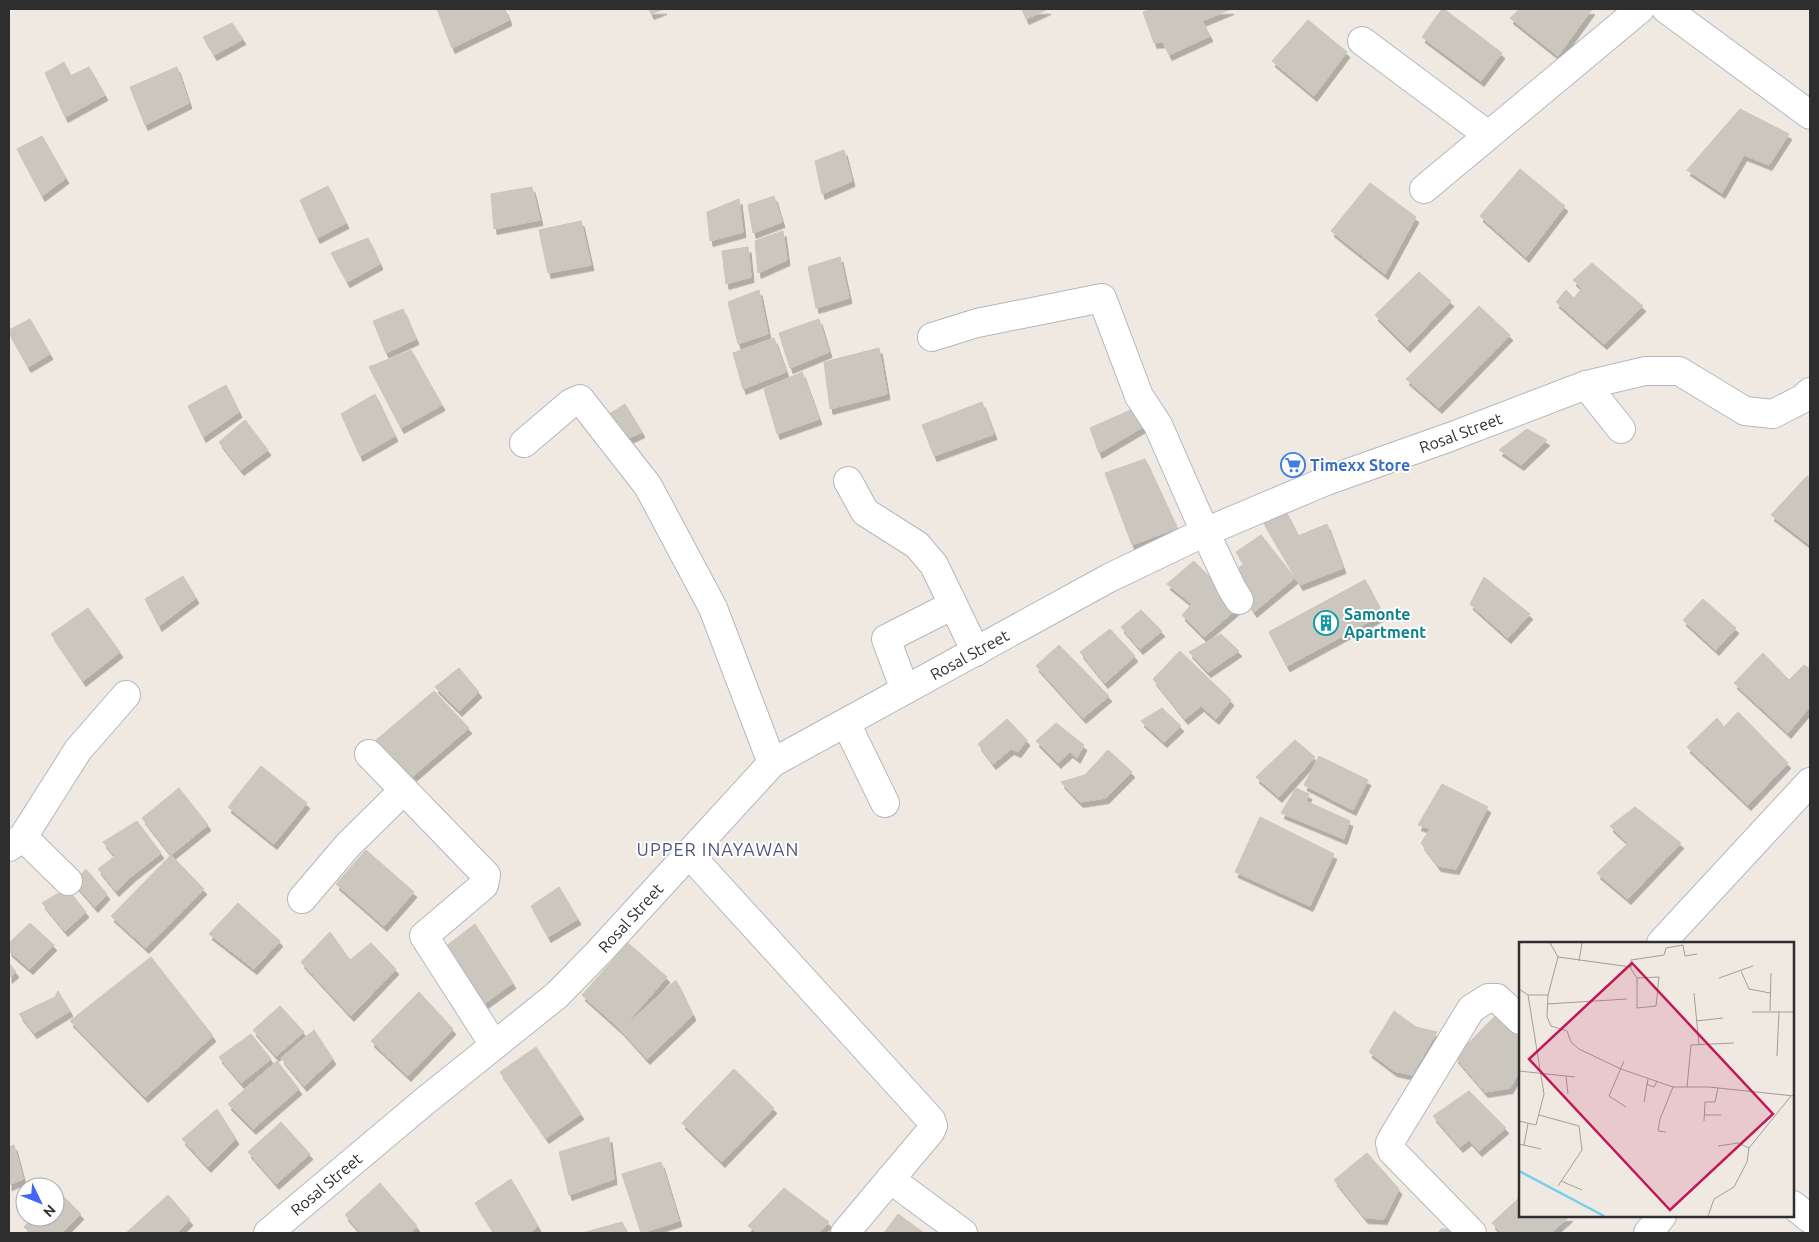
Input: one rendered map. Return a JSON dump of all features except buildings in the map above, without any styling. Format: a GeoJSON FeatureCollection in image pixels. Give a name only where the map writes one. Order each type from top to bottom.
{"type":"FeatureCollection","features":[{"type":"Feature","properties":{"kind":"street"},"geometry":{"type":"LineString","coordinates":[[1424,189],[1640,9]]}},
{"type":"Feature","properties":{"kind":"street"},"geometry":{"type":"LineString","coordinates":[[1666,9],[1810,114]]}},
{"type":"Feature","properties":{"kind":"street"},"geometry":{"type":"LineString","coordinates":[[1362,41],[1488,135]]}},
{"type":"Feature","properties":{"kind":"street"},"geometry":{"type":"LineString","coordinates":[[932,337],[977,323],[1102,298],[1139,396],[1158,424],[1205,532],[1239,600]]}},
{"type":"Feature","properties":{"kind":"street","name":"Rosal Street"},"geometry":{"type":"LineString","coordinates":[[268,1233],[557,995],[599,952],[772,763],[1109,578],[1205,532],[1326,481],[1586,384],[1645,371],[1679,371],[1745,411],[1773,414],[1802,399],[1810,392]]}},
{"type":"Feature","properties":{"kind":"street"},"geometry":{"type":"LineString","coordinates":[[1586,384],[1621,429]]}},
{"type":"Feature","properties":{"kind":"street"},"geometry":{"type":"LineString","coordinates":[[524,442],[571,403],[580,399],[648,486],[713,608],[772,763]]}},
{"type":"Feature","properties":{"kind":"street"},"geometry":{"type":"LineString","coordinates":[[848,481],[866,512],[917,545],[934,565],[976,652]]}},
{"type":"Feature","properties":{"kind":"street"},"geometry":{"type":"LineString","coordinates":[[905,690],[886,639],[953,605]]}},
{"type":"Feature","properties":{"kind":"street"},"geometry":{"type":"LineString","coordinates":[[68,881],[16,842],[78,750],[126,695]]}},
{"type":"Feature","properties":{"kind":"street"},"geometry":{"type":"LineString","coordinates":[[846,723],[885,803]]}},
{"type":"Feature","properties":{"kind":"street"},"geometry":{"type":"LineString","coordinates":[[369,754],[486,875],[484,885],[424,936],[494,1045]]}},
{"type":"Feature","properties":{"kind":"street"},"geometry":{"type":"LineString","coordinates":[[1662,942],[1810,782]]}},
{"type":"Feature","properties":{"kind":"street"},"geometry":{"type":"LineString","coordinates":[[302,899],[348,845],[404,790]]}},
{"type":"Feature","properties":{"kind":"street"},"geometry":{"type":"LineString","coordinates":[[689,854],[931,1120],[930,1132],[845,1233]]}},
{"type":"Feature","properties":{"kind":"street"},"geometry":{"type":"LineString","coordinates":[[1472,1233],[1392,1150],[1390,1143],[1471,1009],[1488,998],[1497,998],[1519,1019]]}},
{"type":"Feature","properties":{"kind":"street"},"geometry":{"type":"LineString","coordinates":[[890,1179],[963,1233]]}},
{"type":"Feature","properties":{"kind":"street"},"geometry":{"type":"LineString","coordinates":[[1648,1233],[1661,1217]]}},
{"type":"Feature","properties":{"kind":"place","name":"Timexx Store"},"geometry":{"type":"Point","coordinates":[1293,465]}},
{"type":"Feature","properties":{"kind":"place","name":"Samonte Apartment"},"geometry":{"type":"Point","coordinates":[1326,623]}},
{"type":"Feature","properties":{"kind":"district","name":"UPPER INAYAWAN"},"geometry":{"type":"Point","coordinates":[718,850]}}]}
